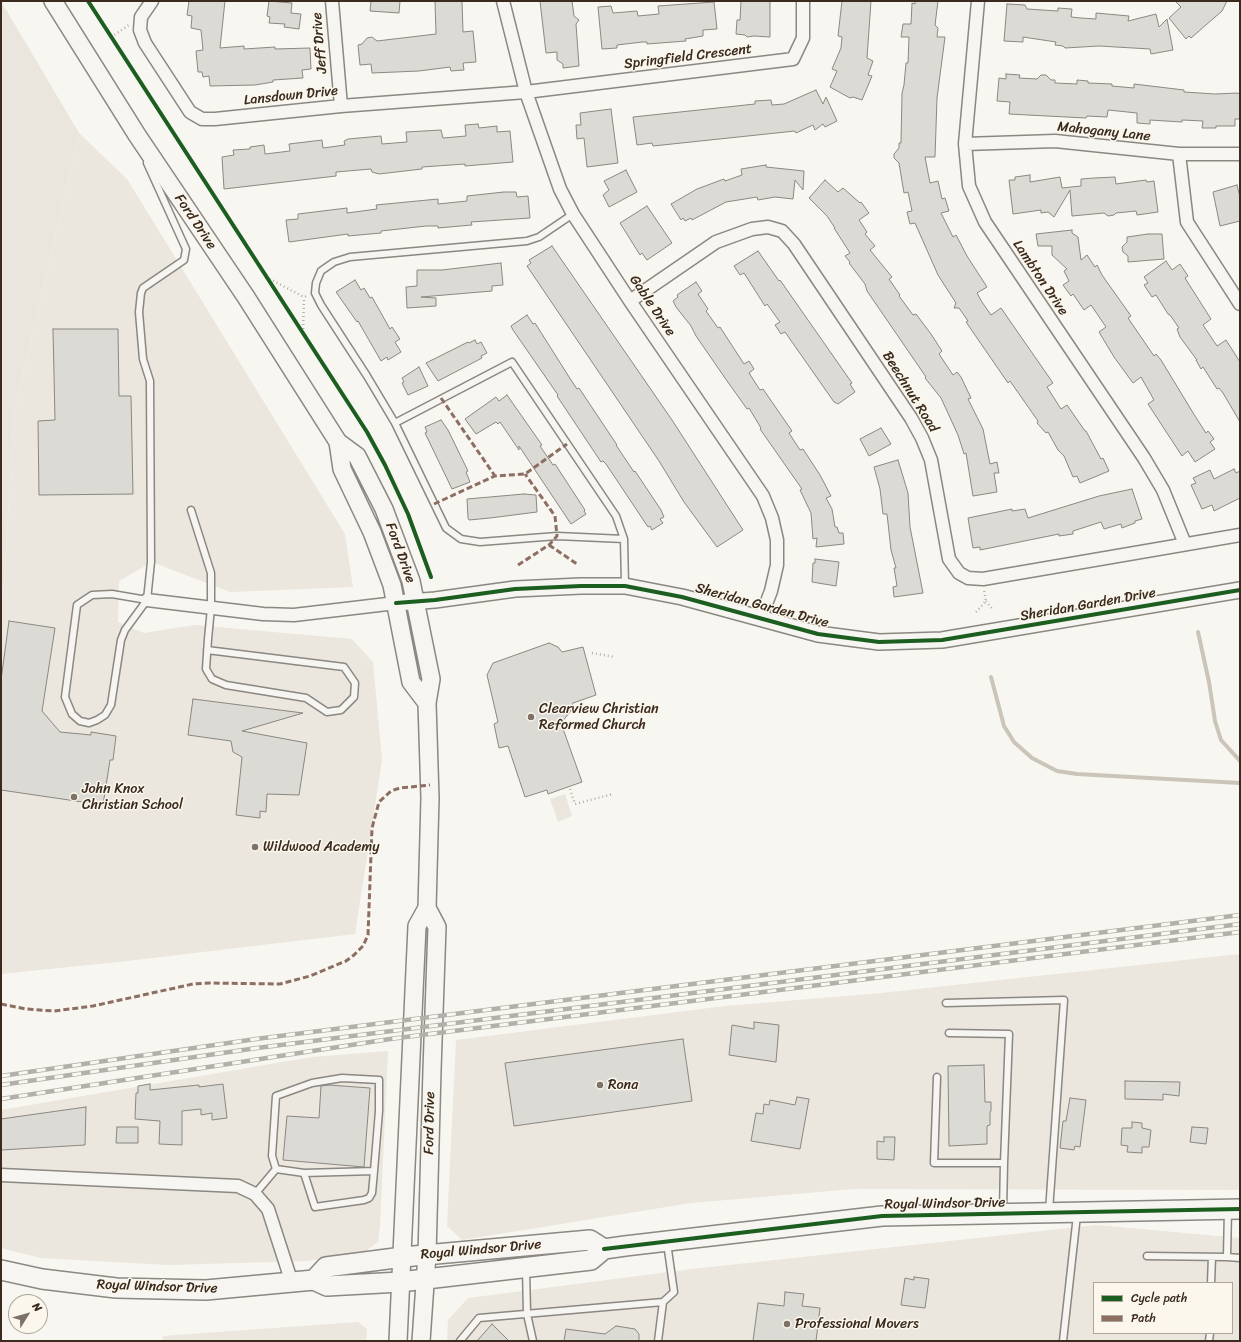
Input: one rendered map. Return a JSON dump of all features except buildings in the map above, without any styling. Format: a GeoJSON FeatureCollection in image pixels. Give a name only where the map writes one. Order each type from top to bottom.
{"type":"FeatureCollection","features":[{"type":"Feature","properties":{"kind":"main road","name":"Ford Drive"},"geometry":{"type":"LineString","coordinates":[[52,1],[137,135],[246,297],[338,442],[357,456],[384,509],[400,548],[416,602],[431,679],[427,703],[430,798],[427,908],[417,926],[398,1341]]}},
{"type":"Feature","properties":{"kind":"main road","name":"Ford Drive"},"geometry":{"type":"LineString","coordinates":[[338,442],[342,469],[372,532],[387,569],[396,603],[411,682],[427,703]]}},
{"type":"Feature","properties":{"kind":"main road","name":"Ford Drive"},"geometry":{"type":"LineString","coordinates":[[421,1341],[427,1255],[437,926],[427,908]]}},
{"type":"Feature","properties":{"kind":"main road","name":"Royal Windsor Drive"},"geometry":{"type":"LineString","coordinates":[[1,1270],[42,1279],[116,1288],[206,1290],[314,1280],[327,1286],[400,1282],[591,1260],[604,1249],[882,1216],[1234,1209]]}},
{"type":"Feature","properties":{"kind":"main road","name":"Royal Windsor Drive"},"geometry":{"type":"LineString","coordinates":[[314,1280],[326,1267],[403,1257],[590,1240],[604,1249]]}},
{"type":"Feature","properties":{"kind":"street"},"geometry":{"type":"LineString","coordinates":[[141,18],[152,1]]}},
{"type":"Feature","properties":{"kind":"street","name":"Jeff Drive"},"geometry":{"type":"LineString","coordinates":[[332,1],[341,106]]}},
{"type":"Feature","properties":{"kind":"street","name":"Gable Drive"},"geometry":{"type":"LineString","coordinates":[[503,1],[526,92],[560,189],[573,214],[630,301],[763,496],[772,518],[777,540],[777,565],[771,591],[761,617]]}},
{"type":"Feature","properties":{"kind":"street","name":"Springfield Crescent"},"geometry":{"type":"LineString","coordinates":[[526,92],[793,59],[803,38],[803,1]]}},
{"type":"Feature","properties":{"kind":"street","name":"Lambton Drive"},"geometry":{"type":"LineString","coordinates":[[978,1],[965,144],[969,186],[985,222],[1144,458],[1163,490],[1185,544]]}},
{"type":"Feature","properties":{"kind":"street","name":"Lansdown Drive"},"geometry":{"type":"LineString","coordinates":[[141,18],[140,30],[145,43],[190,112],[202,119],[341,106],[526,92]]}},
{"type":"Feature","properties":{"kind":"street","name":"Mahogany Lane"},"geometry":{"type":"LineString","coordinates":[[965,144],[1054,141],[1179,154],[1240,154]]}},
{"type":"Feature","properties":{"kind":"street"},"geometry":{"type":"LineString","coordinates":[[1179,154],[1187,222],[1240,304]]}},
{"type":"Feature","properties":{"kind":"street","name":"Beechnut Road"},"geometry":{"type":"LineString","coordinates":[[630,301],[716,242],[752,229],[768,227],[782,231],[794,244],[911,418],[922,438],[931,460],[949,559],[959,573],[968,578],[983,579],[1240,535]]}},
{"type":"Feature","properties":{"kind":"street","name":"Sheridan Garden Drive"},"geometry":{"type":"LineString","coordinates":[[147,600],[263,614],[294,615],[416,602],[515,589],[625,586],[682,597],[761,617],[818,634],[871,641],[942,640],[1240,590]]}},
{"type":"Feature","properties":{"kind":"street"},"geometry":{"type":"LineString","coordinates":[[1,1176],[238,1186],[255,1194],[268,1209],[292,1283]]}},
{"type":"Feature","properties":{"kind":"lane"},"geometry":{"type":"LineString","coordinates":[[137,135],[153,177],[186,249],[184,260],[143,288],[141,293],[140,320],[143,359],[150,381],[151,562],[147,600],[125,630],[121,640],[111,705],[105,714],[97,720],[89,723],[80,721],[72,714],[65,697],[77,605],[92,595],[112,594],[147,600]]}},
{"type":"Feature","properties":{"kind":"lane"},"geometry":{"type":"LineString","coordinates":[[573,214],[539,237],[527,242],[350,257],[334,262],[321,271],[316,283],[315,293],[395,423],[446,528],[461,539],[480,542],[557,536],[624,539]]}},
{"type":"Feature","properties":{"kind":"lane"},"geometry":{"type":"LineString","coordinates":[[395,423],[512,362],[616,516],[624,539],[625,586]]}},
{"type":"Feature","properties":{"kind":"lane"},"geometry":{"type":"LineString","coordinates":[[191,510],[211,573],[211,608],[207,650],[206,669],[212,679],[226,685],[306,698],[327,712],[342,710],[354,697],[356,689],[355,683],[344,667],[207,650]]}},
{"type":"Feature","properties":{"kind":"lane"},"geometry":{"type":"LineString","coordinates":[[946,1003],[1064,1000],[1049,1212]]}},
{"type":"Feature","properties":{"kind":"lane"},"geometry":{"type":"LineString","coordinates":[[949,1032],[1008,1034],[1003,1213]]}},
{"type":"Feature","properties":{"kind":"lane"},"geometry":{"type":"LineString","coordinates":[[937,1077],[934,1163],[1004,1163]]}},
{"type":"Feature","properties":{"kind":"lane"},"geometry":{"type":"LineString","coordinates":[[276,1169],[272,1156],[276,1096],[312,1083],[342,1078],[380,1080],[380,1111],[372,1193],[369,1198],[315,1207],[304,1173]]}},
{"type":"Feature","properties":{"kind":"lane"},"geometry":{"type":"LineString","coordinates":[[276,1169],[304,1173],[374,1172]]}},
{"type":"Feature","properties":{"kind":"lane"},"geometry":{"type":"LineString","coordinates":[[255,1194],[276,1169]]}},
{"type":"Feature","properties":{"kind":"lane"},"geometry":{"type":"LineString","coordinates":[[1226,1257],[1234,1209]]}},
{"type":"Feature","properties":{"kind":"lane"},"geometry":{"type":"LineString","coordinates":[[1063,1341],[1078,1212]]}},
{"type":"Feature","properties":{"kind":"lane"},"geometry":{"type":"LineString","coordinates":[[460,1341],[479,1318],[663,1302],[674,1292],[666,1242]]}},
{"type":"Feature","properties":{"kind":"lane"},"geometry":{"type":"LineString","coordinates":[[1147,1256],[1240,1258]]}},
{"type":"Feature","properties":{"kind":"lane"},"geometry":{"type":"LineString","coordinates":[[1211,1282],[1212,1257]]}},
{"type":"Feature","properties":{"kind":"lane"},"geometry":{"type":"LineString","coordinates":[[526,1267],[527,1314],[534,1341]]}},
{"type":"Feature","properties":{"kind":"lane"},"geometry":{"type":"LineString","coordinates":[[658,1341],[663,1302]]}},
{"type":"Feature","properties":{"kind":"path"},"geometry":{"type":"LineString","coordinates":[[111,37],[141,18]]}},
{"type":"Feature","properties":{"kind":"path"},"geometry":{"type":"LineString","coordinates":[[108,31],[116,44]]}},
{"type":"Feature","properties":{"kind":"path"},"geometry":{"type":"LineString","coordinates":[[262,270],[274,290]]}},
{"type":"Feature","properties":{"kind":"path"},"geometry":{"type":"LineString","coordinates":[[266,277],[304,297],[315,293]]}},
{"type":"Feature","properties":{"kind":"path"},"geometry":{"type":"LineString","coordinates":[[303,333],[304,297]]}},
{"type":"Feature","properties":{"kind":"path"},"geometry":{"type":"LineString","coordinates":[[299,327],[307,340]]}},
{"type":"Feature","properties":{"kind":"path"},"geometry":{"type":"LineString","coordinates":[[983,579],[986,601],[993,610]]}},
{"type":"Feature","properties":{"kind":"path"},"geometry":{"type":"LineString","coordinates":[[976,612],[986,601]]}},
{"type":"Feature","properties":{"kind":"path"},"geometry":{"type":"LineString","coordinates":[[592,653],[615,657]]}},
{"type":"Feature","properties":{"kind":"path"},"geometry":{"type":"LineString","coordinates":[[570,789],[575,804],[613,794]]}},
{"type":"Feature","properties":{"kind":"shaded area"},"geometry":{"type":"Polygon","coordinates":[[[1,1],[79,133],[14,412],[4,585],[1,607],[1,1]]]}},
{"type":"Feature","properties":{"kind":"shaded area"},"geometry":{"type":"Polygon","coordinates":[[[79,133],[127,179],[345,534],[353,587],[230,592],[152,562],[119,581],[118,622],[144,633],[195,625],[352,639],[373,662],[382,760],[355,934],[127,961],[1,974],[1,607],[4,585],[14,412],[79,133]]]}},
{"type":"Feature","properties":{"kind":"shaded area"},"geometry":{"type":"Polygon","coordinates":[[[565,794],[572,816],[558,822],[550,799],[565,794]]]}},
{"type":"Feature","properties":{"kind":"shaded area"},"geometry":{"type":"Polygon","coordinates":[[[1240,954],[1240,1190],[854,1189],[691,1203],[462,1240],[447,1226],[456,1040],[725,1006],[881,993],[1240,954]]]}},
{"type":"Feature","properties":{"kind":"shaded area"},"geometry":{"type":"Polygon","coordinates":[[[388,1051],[380,1226],[378,1242],[366,1251],[308,1261],[168,1265],[41,1258],[1,1248],[1,1110],[312,1057],[388,1051]]]}},
{"type":"Feature","properties":{"kind":"shaded area"},"geometry":{"type":"Polygon","coordinates":[[[1097,1225],[1240,1238],[1240,1341],[447,1341],[448,1320],[468,1298],[692,1269],[1097,1225]]]}},
{"type":"Feature","properties":{"kind":"shaded area"},"geometry":{"type":"Polygon","coordinates":[[[358,1322],[367,1329],[366,1341],[162,1341],[163,1336],[358,1322]]]}},
{"type":"Feature","properties":{"kind":"waterway"},"geometry":{"type":"LineString","coordinates":[[1198,632],[1209,682],[1215,721],[1221,740],[1240,761]]}},
{"type":"Feature","properties":{"kind":"waterway"},"geometry":{"type":"LineString","coordinates":[[991,677],[1004,726],[1014,742],[1032,758],[1057,771],[1077,774],[1240,783]]}},
{"type":"Feature","properties":{"kind":"railway"},"geometry":{"type":"LineString","coordinates":[[1,1076],[256,1039],[1240,915]]}},
{"type":"Feature","properties":{"kind":"railway"},"geometry":{"type":"LineString","coordinates":[[1,1085],[257,1048],[1240,924]]}},
{"type":"Feature","properties":{"kind":"railway"},"geometry":{"type":"LineString","coordinates":[[1,1099],[390,1039],[1240,932]]}},
{"type":"Feature","properties":{"kind":"marked path"},"geometry":{"type":"LineString","coordinates":[[441,398],[495,476]]}},
{"type":"Feature","properties":{"kind":"marked path"},"geometry":{"type":"LineString","coordinates":[[434,504],[495,476],[525,474],[567,444]]}},
{"type":"Feature","properties":{"kind":"marked path"},"geometry":{"type":"LineString","coordinates":[[518,565],[549,545],[557,536],[555,516],[525,474]]}},
{"type":"Feature","properties":{"kind":"marked path"},"geometry":{"type":"LineString","coordinates":[[549,545],[577,564]]}},
{"type":"Feature","properties":{"kind":"marked path"},"geometry":{"type":"LineString","coordinates":[[1,1004],[26,1009],[54,1011],[93,1006],[193,984],[280,984],[310,976],[346,961],[363,946],[368,935],[372,828],[379,802],[391,791],[400,788],[430,785]]}},
{"type":"Feature","properties":{"kind":"cycle path"},"geometry":{"type":"LineString","coordinates":[[88,1],[367,432],[385,465],[408,514],[431,577]]}},
{"type":"Feature","properties":{"kind":"cycle path"},"geometry":{"type":"LineString","coordinates":[[396,603],[435,600],[515,589],[625,586],[682,597],[818,634],[879,642],[942,640],[1240,590]]}},
{"type":"Feature","properties":{"kind":"cycle path"},"geometry":{"type":"LineString","coordinates":[[604,1249],[882,1216],[1240,1209]]}},
{"type":"Feature","properties":{"kind":"place","name":"Clearview Christian Reformed Church"},"geometry":{"type":"Point","coordinates":[531,717]}},
{"type":"Feature","properties":{"kind":"place","name":"John Knox Christian School"},"geometry":{"type":"Point","coordinates":[74,797]}},
{"type":"Feature","properties":{"kind":"place","name":"Wildwood Academy"},"geometry":{"type":"Point","coordinates":[255,847]}},
{"type":"Feature","properties":{"kind":"place","name":"Rona"},"geometry":{"type":"Point","coordinates":[600,1085]}},
{"type":"Feature","properties":{"kind":"place","name":"Professional Movers"},"geometry":{"type":"Point","coordinates":[787,1324]}}]}
